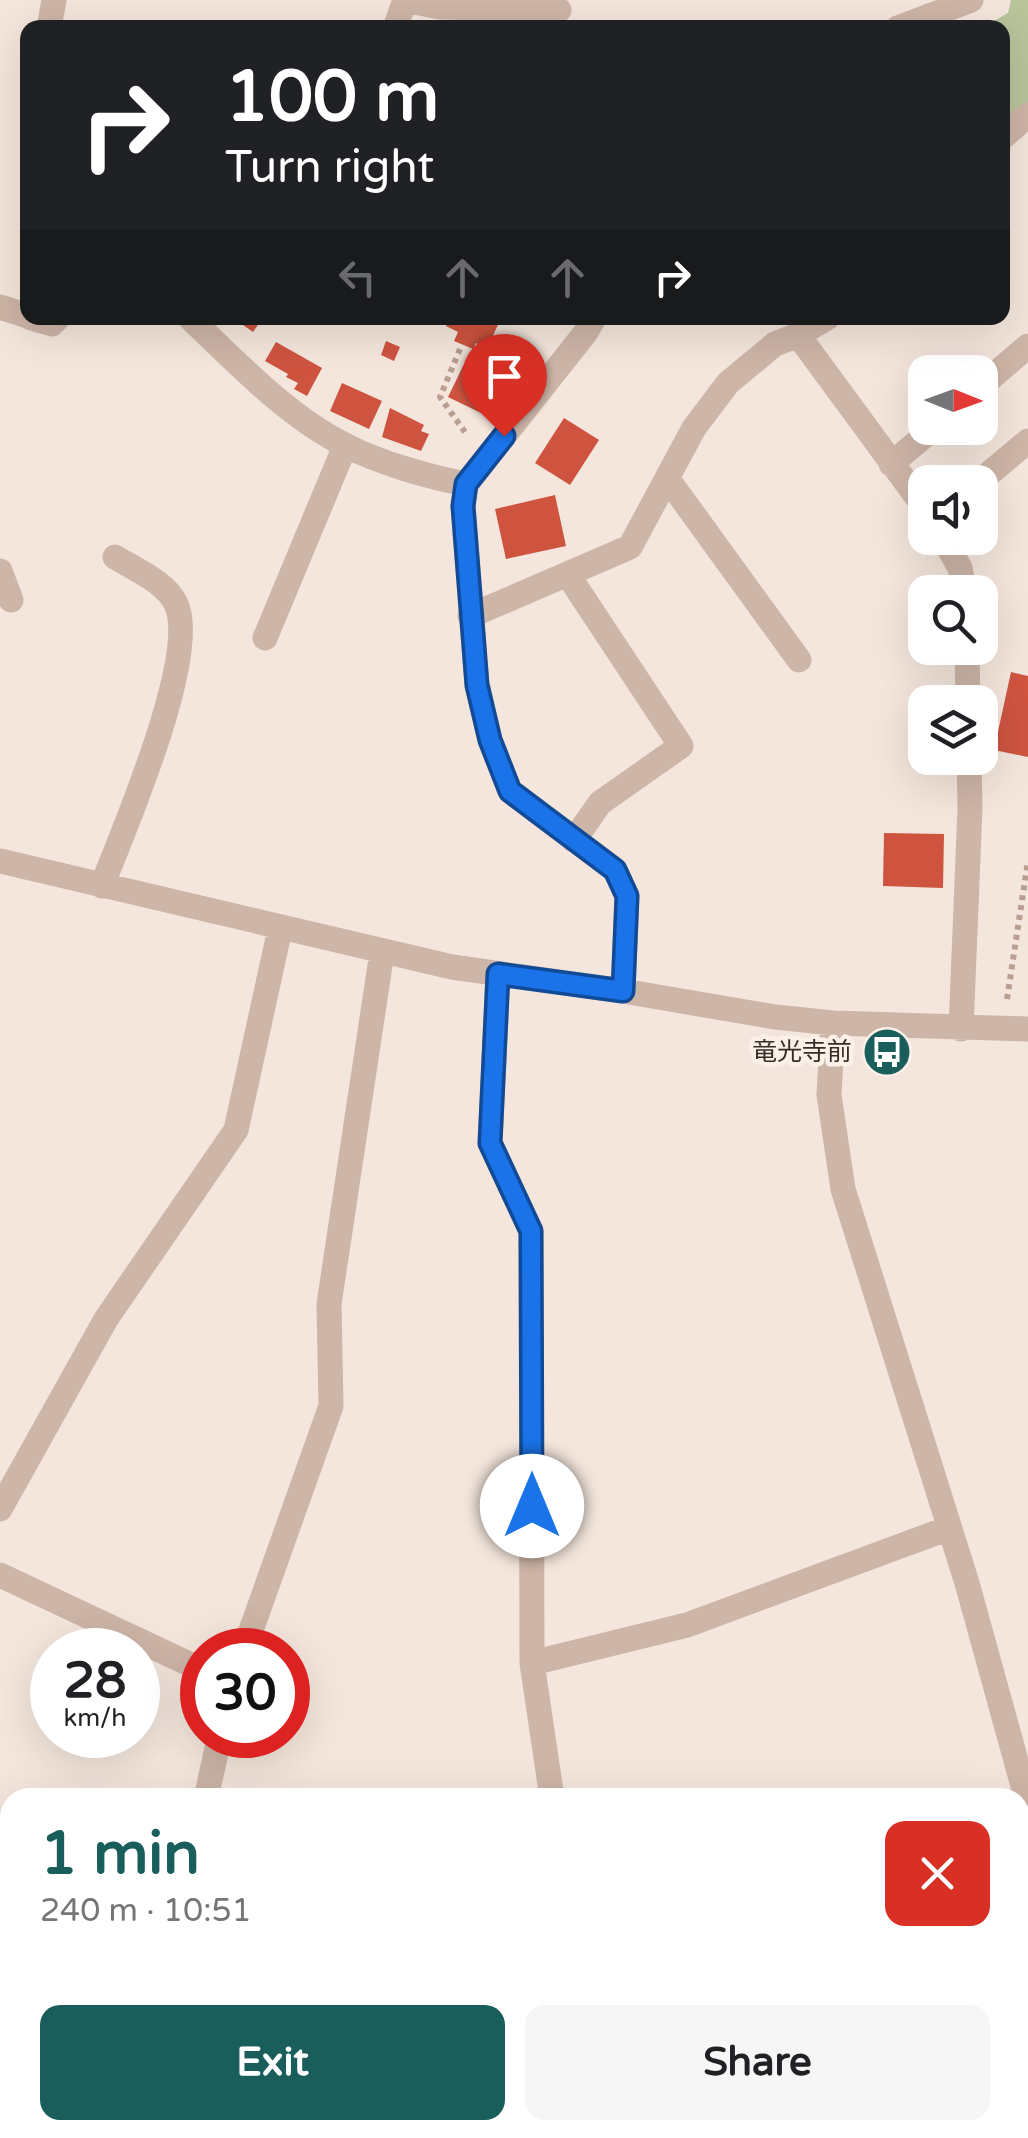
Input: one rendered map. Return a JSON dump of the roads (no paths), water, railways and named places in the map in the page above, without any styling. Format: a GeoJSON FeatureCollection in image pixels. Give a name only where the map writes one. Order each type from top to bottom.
{"type":"FeatureCollection","features":[{"type":"Feature","properties":{"kind":"street"},"geometry":{"type":"LineString","coordinates":[[405,0],[440,7],[561,12]]}},
{"type":"Feature","properties":{"kind":"street"},"geometry":{"type":"LineString","coordinates":[[919,20],[971,0]]}},
{"type":"Feature","properties":{"kind":"street"},"geometry":{"type":"LineString","coordinates":[[198,325],[287,408],[345,446],[442,480],[466,484]]}},
{"type":"Feature","properties":{"kind":"street"},"geometry":{"type":"LineString","coordinates":[[589,325],[466,484],[463,506],[477,685],[490,740],[510,791],[615,870],[627,896],[623,991]]}},
{"type":"Feature","properties":{"kind":"street"},"geometry":{"type":"LineString","coordinates":[[470,616],[630,547],[694,428],[728,383],[775,344],[815,325]]}},
{"type":"Feature","properties":{"kind":"street"},"geometry":{"type":"LineString","coordinates":[[798,335],[908,485]]}},
{"type":"Feature","properties":{"kind":"street"},"geometry":{"type":"LineString","coordinates":[[998,372],[1028,346]]}},
{"type":"Feature","properties":{"kind":"street"},"geometry":{"type":"LineString","coordinates":[[998,466],[1028,441]]}},
{"type":"Feature","properties":{"kind":"street"},"geometry":{"type":"LineString","coordinates":[[892,464],[914,445]]}},
{"type":"Feature","properties":{"kind":"street"},"geometry":{"type":"LineString","coordinates":[[265,638],[345,446]]}},
{"type":"Feature","properties":{"kind":"street"},"geometry":{"type":"LineString","coordinates":[[667,478],[799,660]]}},
{"type":"Feature","properties":{"kind":"street"},"geometry":{"type":"LineString","coordinates":[[102,886],[168,712],[180,627],[176,603],[160,585],[115,556]]}},
{"type":"Feature","properties":{"kind":"street"},"geometry":{"type":"LineString","coordinates":[[0,571],[11,600]]}},
{"type":"Feature","properties":{"kind":"street"},"geometry":{"type":"LineString","coordinates":[[568,575],[681,746],[600,804],[574,840]]}},
{"type":"Feature","properties":{"kind":"street"},"geometry":{"type":"LineString","coordinates":[[961,1029],[969,775]]}},
{"type":"Feature","properties":{"kind":"street"},"geometry":{"type":"LineString","coordinates":[[0,861],[280,929],[498,974],[774,1018],[1015,1030]]}},
{"type":"Feature","properties":{"kind":"street"},"geometry":{"type":"LineString","coordinates":[[0,1509],[106,1319],[236,1130],[280,929]]}},
{"type":"Feature","properties":{"kind":"street"},"geometry":{"type":"LineString","coordinates":[[252,1628],[331,1406],[329,1304],[382,952]]}},
{"type":"Feature","properties":{"kind":"street"},"geometry":{"type":"LineString","coordinates":[[498,974],[490,1143],[531,1231],[532,1663],[551,1788]]}},
{"type":"Feature","properties":{"kind":"street"},"geometry":{"type":"LineString","coordinates":[[833,1023],[830,1095],[843,1189],[949,1528],[1023,1788]]}},
{"type":"Feature","properties":{"kind":"street"},"geometry":{"type":"LineString","coordinates":[[532,1663],[688,1625],[949,1528]]}},
{"type":"Feature","properties":{"kind":"street"},"geometry":{"type":"LineString","coordinates":[[0,1575],[180,1660]]}},
{"type":"Feature","properties":{"kind":"street"},"geometry":{"type":"LineString","coordinates":[[211,1788],[216,1758]]}},
{"type":"Feature","properties":{"kind":"place","name":"竜光寺前"},"geometry":{"type":"Point","coordinates":[887,1052]}}]}
